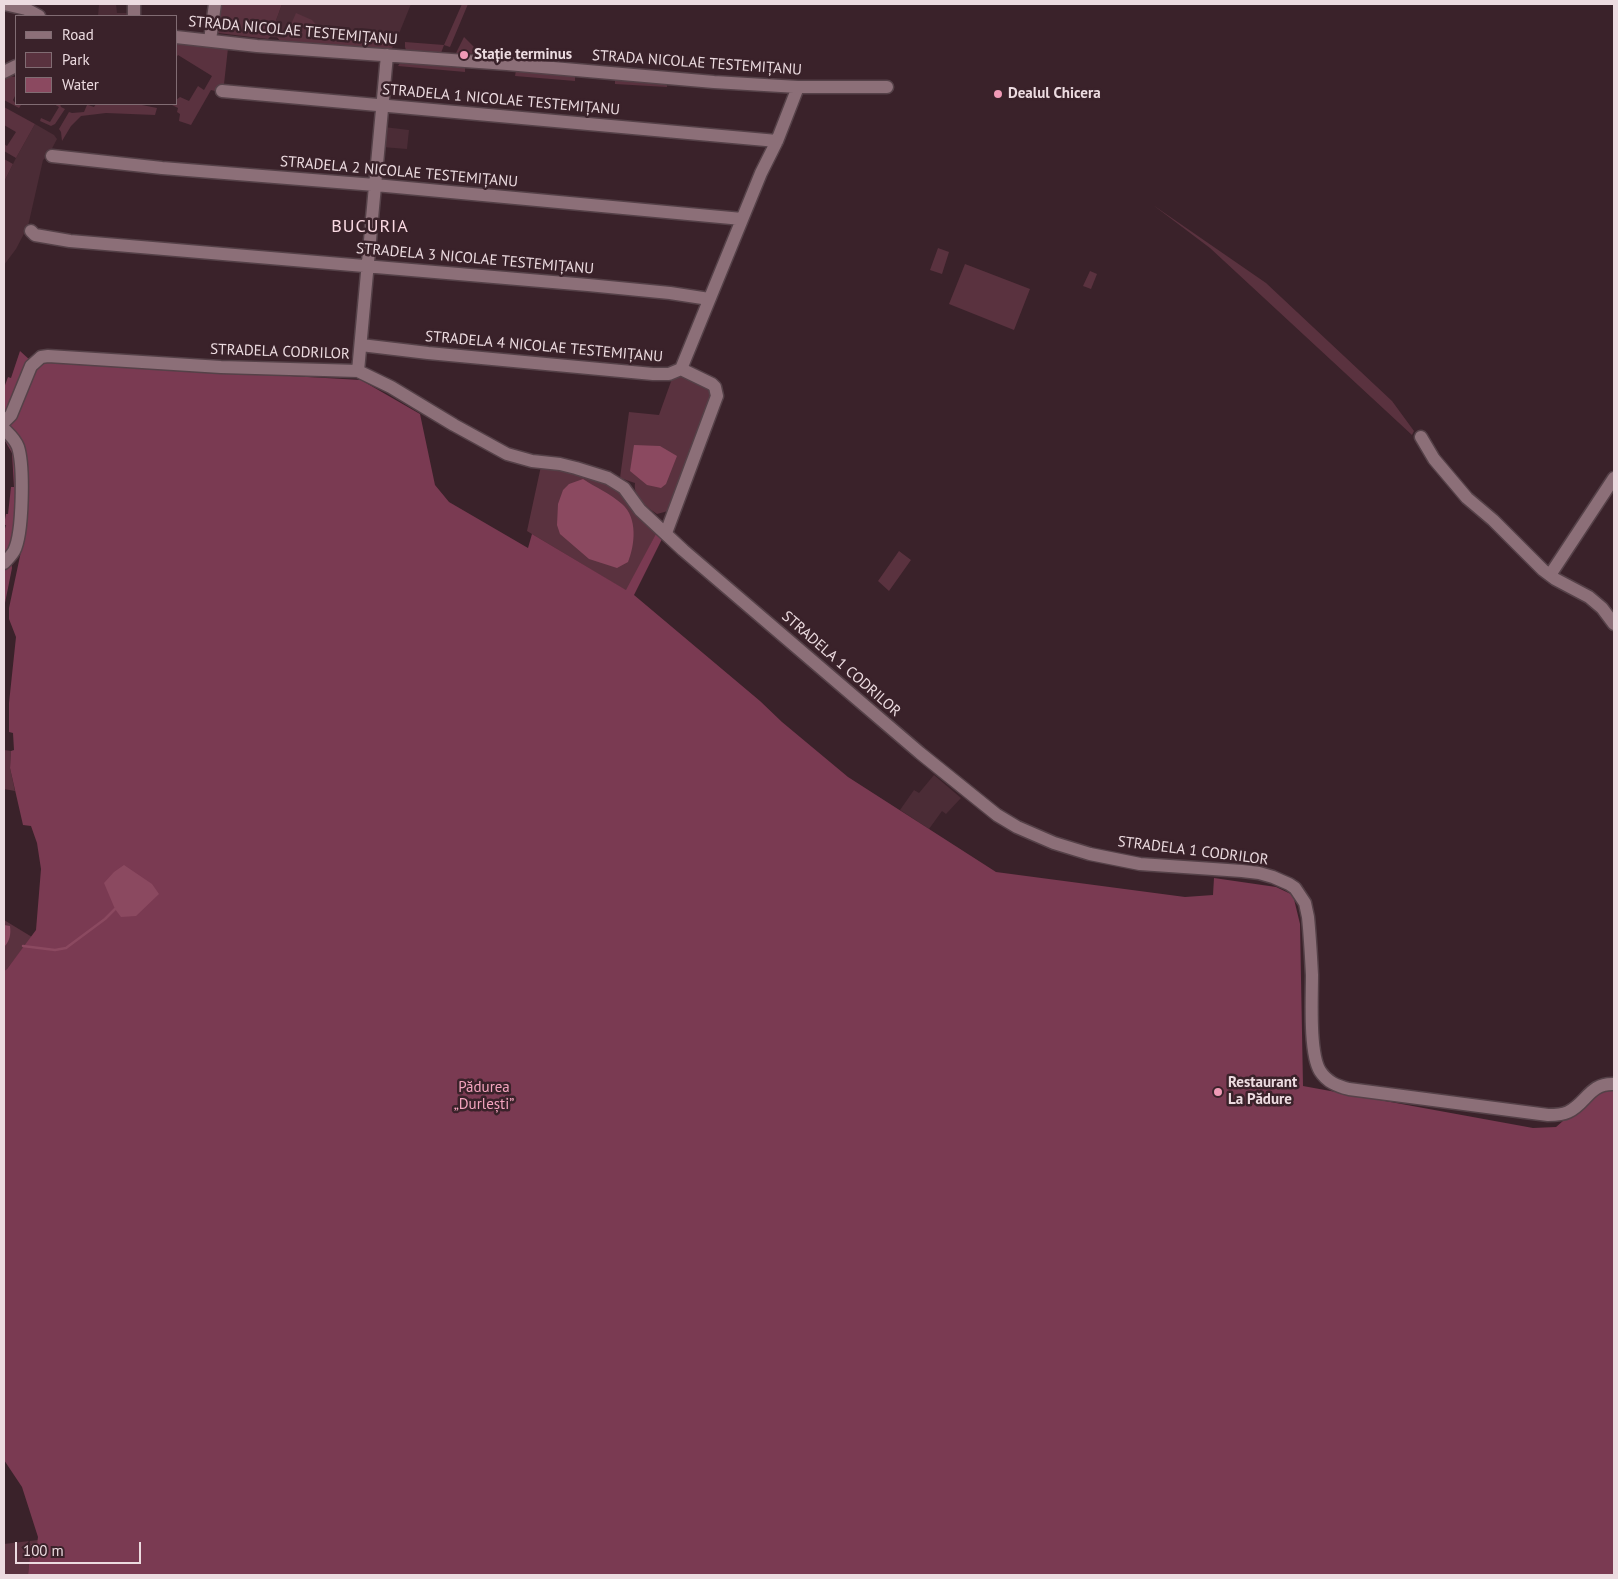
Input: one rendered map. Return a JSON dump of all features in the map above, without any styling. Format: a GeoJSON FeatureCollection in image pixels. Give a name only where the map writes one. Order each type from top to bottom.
{"type":"FeatureCollection","features":[{"type":"Feature","properties":{"kind":"street"},"geometry":{"type":"LineString","coordinates":[[4,4],[27,7],[38,15]]}},
{"type":"Feature","properties":{"kind":"street"},"geometry":{"type":"LineString","coordinates":[[210,40],[215,4]]}},
{"type":"Feature","properties":{"kind":"street","name":"STRADA NICOLAE TESTEMIȚANU"},"geometry":{"type":"LineString","coordinates":[[178,37],[257,46],[507,64],[714,82],[798,87],[887,87]]}},
{"type":"Feature","properties":{"kind":"street"},"geometry":{"type":"LineString","coordinates":[[358,372],[387,56]]}},
{"type":"Feature","properties":{"kind":"street"},"geometry":{"type":"LineString","coordinates":[[681,369],[798,87]]}},
{"type":"Feature","properties":{"kind":"street","name":"STRADELA 1 NICOLAE TESTEMIȚANU"},"geometry":{"type":"LineString","coordinates":[[222,91],[777,141]]}},
{"type":"Feature","properties":{"kind":"street","name":"STRADELA 2 NICOLAE TESTEMIȚANU"},"geometry":{"type":"LineString","coordinates":[[52,156],[146,167],[375,185],[742,219]]}},
{"type":"Feature","properties":{"kind":"street","name":"STRADELA 3 NICOLAE TESTEMIȚANU"},"geometry":{"type":"LineString","coordinates":[[31,231],[34,235],[70,241],[670,293],[709,299]]}},
{"type":"Feature","properties":{"kind":"street","name":"STRADELA 4 NICOLAE TESTEMIȚANU"},"geometry":{"type":"LineString","coordinates":[[361,345],[653,374],[669,374],[681,369],[712,384],[717,396],[666,533]]}},
{"type":"Feature","properties":{"kind":"street","name":"STRADELA CODRILOR"},"geometry":{"type":"LineString","coordinates":[[4,422],[11,415],[31,366],[41,357],[48,356],[222,367],[358,372],[391,387],[507,454],[532,461],[576,468],[617,483],[624,488],[640,510],[666,533]]}},
{"type":"Feature","properties":{"kind":"street"},"geometry":{"type":"LineString","coordinates":[[4,429],[14,438],[18,449],[22,489],[17,541],[14,551],[4,563]]}},
{"type":"Feature","properties":{"kind":"street"},"geometry":{"type":"LineString","coordinates":[[1421,436],[1434,459],[1459,490],[1494,520],[1536,563],[1550,575],[1589,597],[1613,617]]}},
{"type":"Feature","properties":{"kind":"street"},"geometry":{"type":"LineString","coordinates":[[1550,575],[1614,478]]}},
{"type":"Feature","properties":{"kind":"street","name":"STRADELA 1 CODRILOR"},"geometry":{"type":"LineString","coordinates":[[666,533],[683,550],[920,753],[997,815],[1017,828],[1054,843],[1090,854],[1140,864],[1259,873],[1283,881],[1295,888],[1305,903],[1308,917],[1312,976],[1312,1015],[1317,1064],[1320,1071],[1332,1084],[1349,1088],[1548,1115],[1567,1112],[1594,1089],[1604,1084],[1614,1084]]}},
{"type":"Feature","properties":{"kind":"shaded area"},"geometry":{"type":"Polygon","coordinates":[[[99,4],[116,4],[117,13],[131,13],[131,15],[98,15],[99,4]]]}},
{"type":"Feature","properties":{"kind":"shaded area"},"geometry":{"type":"Polygon","coordinates":[[[282,4],[411,4],[396,41],[327,36],[270,37],[282,4]]]}},
{"type":"Feature","properties":{"kind":"shaded area"},"geometry":{"type":"Polygon","coordinates":[[[35,124],[54,135],[57,139],[48,156],[43,160],[28,226],[16,249],[4,265],[4,182],[35,124]]]}},
{"type":"Feature","properties":{"kind":"shaded area"},"geometry":{"type":"Polygon","coordinates":[[[384,127],[409,130],[407,149],[382,147],[384,127]]]}},
{"type":"Feature","properties":{"kind":"shaded area"},"geometry":{"type":"Polygon","coordinates":[[[934,775],[961,798],[946,814],[942,811],[929,829],[900,810],[914,790],[919,793],[934,775]]]}},
{"type":"Feature","properties":{"kind":"green space"},"geometry":{"type":"Polygon","coordinates":[[[282,4],[268,39],[218,33],[216,28],[221,5],[282,4]]]}},
{"type":"Feature","properties":{"kind":"green space"},"geometry":{"type":"Polygon","coordinates":[[[462,4],[468,4],[450,47],[444,45],[462,4]]]}},
{"type":"Feature","properties":{"kind":"green space"},"geometry":{"type":"Polygon","coordinates":[[[296,13],[312,20],[326,36],[396,41],[391,50],[281,42],[277,37],[285,38],[296,13]]]}},
{"type":"Feature","properties":{"kind":"green space"},"geometry":{"type":"Polygon","coordinates":[[[464,37],[481,54],[456,53],[464,37]]]}},
{"type":"Feature","properties":{"kind":"green space"},"geometry":{"type":"Polygon","coordinates":[[[178,42],[228,48],[223,93],[211,90],[191,125],[179,121],[180,114],[177,112],[178,108],[172,105],[178,105],[178,98],[180,97],[189,101],[198,86],[204,90],[212,76],[178,55],[178,42]]]}},
{"type":"Feature","properties":{"kind":"green space"},"geometry":{"type":"Polygon","coordinates":[[[405,42],[444,45],[441,53],[437,55],[407,53],[405,42]]]}},
{"type":"Feature","properties":{"kind":"green space"},"geometry":{"type":"Polygon","coordinates":[[[400,63],[465,68],[465,72],[398,66],[400,63]]]}},
{"type":"Feature","properties":{"kind":"green space"},"geometry":{"type":"Polygon","coordinates":[[[516,70],[575,75],[575,81],[515,76],[516,70]]]}},
{"type":"Feature","properties":{"kind":"green space"},"geometry":{"type":"Polygon","coordinates":[[[15,77],[15,96],[13,100],[15,105],[21,105],[19,108],[4,100],[4,78],[15,77]]]}},
{"type":"Feature","properties":{"kind":"green space"},"geometry":{"type":"Polygon","coordinates":[[[615,78],[667,82],[667,87],[615,84],[615,78]]]}},
{"type":"Feature","properties":{"kind":"green space"},"geometry":{"type":"Polygon","coordinates":[[[56,105],[60,105],[65,109],[55,124],[51,126],[40,121],[41,118],[50,122],[59,107],[56,105]]]}},
{"type":"Feature","properties":{"kind":"green space"},"geometry":{"type":"Polygon","coordinates":[[[87,105],[94,107],[95,105],[142,105],[157,108],[155,115],[106,113],[81,116],[71,126],[62,141],[59,129],[69,112],[84,112],[87,105]]]}},
{"type":"Feature","properties":{"kind":"green space"},"geometry":{"type":"Polygon","coordinates":[[[4,107],[35,124],[16,158],[4,151],[4,144],[7,146],[16,132],[4,125],[4,107]]]}},
{"type":"Feature","properties":{"kind":"green space"},"geometry":{"type":"Polygon","coordinates":[[[4,159],[13,164],[4,182],[4,159]]]}},
{"type":"Feature","properties":{"kind":"green space"},"geometry":{"type":"Polygon","coordinates":[[[1153,205],[1266,283],[1392,401],[1414,431],[1412,435],[1210,248],[1153,205]]]}},
{"type":"Feature","properties":{"kind":"green space"},"geometry":{"type":"Polygon","coordinates":[[[938,248],[949,252],[942,274],[930,270],[938,248]]]}},
{"type":"Feature","properties":{"kind":"green space"},"geometry":{"type":"Polygon","coordinates":[[[965,264],[1030,289],[1014,330],[949,304],[965,264]]]}},
{"type":"Feature","properties":{"kind":"green space"},"geometry":{"type":"Polygon","coordinates":[[[1090,271],[1097,274],[1091,289],[1083,286],[1090,271]]]}},
{"type":"Feature","properties":{"kind":"green space"},"geometry":{"type":"Polygon","coordinates":[[[20,351],[31,361],[4,419],[4,388],[8,377],[11,378],[20,351]]]}},
{"type":"Feature","properties":{"kind":"green space","name":"Pădurea „Durlești”"},"geometry":{"type":"Polygon","coordinates":[[[43,362],[361,380],[420,414],[435,485],[449,502],[528,548],[532,534],[626,590],[658,530],[663,537],[634,595],[848,777],[996,872],[1185,897],[1213,895],[1214,878],[1276,887],[1293,895],[1300,924],[1303,1086],[1533,1128],[1556,1127],[1600,1089],[1614,1090],[1614,1575],[28,1575],[31,1544],[37,1544],[38,1537],[22,1487],[4,1460],[4,971],[36,930],[41,869],[37,843],[31,826],[23,825],[10,768],[11,751],[14,750],[13,733],[9,732],[9,703],[16,637],[9,619],[9,608],[23,542],[29,495],[22,445],[9,425],[34,368],[43,362]]]}},
{"type":"Feature","properties":{"kind":"green space"},"geometry":{"type":"Polygon","coordinates":[[[673,376],[683,376],[710,390],[712,396],[668,511],[657,514],[638,497],[635,483],[620,478],[629,412],[659,415],[673,376]]]}},
{"type":"Feature","properties":{"kind":"green space"},"geometry":{"type":"Polygon","coordinates":[[[4,433],[10,440],[20,482],[15,538],[4,558],[4,532],[6,525],[4,525],[6,514],[8,514],[11,487],[14,487],[12,453],[4,439],[4,433]]]}},
{"type":"Feature","properties":{"kind":"green space"},"geometry":{"type":"Polygon","coordinates":[[[541,466],[582,475],[619,489],[657,532],[627,591],[527,531],[541,466]]]}},
{"type":"Feature","properties":{"kind":"green space"},"geometry":{"type":"Polygon","coordinates":[[[899,551],[911,560],[889,591],[878,581],[899,551]]]}},
{"type":"Feature","properties":{"kind":"green space"},"geometry":{"type":"Polygon","coordinates":[[[11,559],[12,568],[4,608],[4,568],[11,559]]]}},
{"type":"Feature","properties":{"kind":"green space"},"geometry":{"type":"Polygon","coordinates":[[[4,750],[11,751],[10,768],[15,791],[4,789],[4,750]]]}},
{"type":"Feature","properties":{"kind":"green space"},"geometry":{"type":"Polygon","coordinates":[[[4,920],[32,937],[4,971],[4,920]]]}},
{"type":"Feature","properties":{"kind":"green space"},"geometry":{"type":"Polygon","coordinates":[[[38,1540],[37,1544],[31,1544],[28,1575],[4,1575],[4,1544],[38,1540]]]}},
{"type":"Feature","properties":{"kind":"water"},"geometry":{"type":"Polygon","coordinates":[[[634,445],[660,446],[677,456],[666,484],[661,488],[647,485],[630,471],[634,445]]]}},
{"type":"Feature","properties":{"kind":"water"},"geometry":{"type":"Polygon","coordinates":[[[583,479],[618,500],[631,517],[634,532],[632,548],[628,562],[617,568],[589,559],[560,534],[557,525],[558,504],[563,490],[569,484],[583,479]]]}},
{"type":"Feature","properties":{"kind":"water"},"geometry":{"type":"Polygon","coordinates":[[[124,865],[152,884],[159,894],[136,916],[121,917],[115,909],[104,883],[124,865]]]}},
{"type":"Feature","properties":{"kind":"water"},"geometry":{"type":"Polygon","coordinates":[[[4,925],[10,926],[10,932],[9,940],[4,947],[4,925]]]}},
{"type":"Feature","properties":{"kind":"waterway"},"geometry":{"type":"LineString","coordinates":[[23,946],[55,950],[66,948],[105,919],[115,909]]}},
{"type":"Feature","properties":{"kind":"place","name":"Stație terminus"},"geometry":{"type":"Point","coordinates":[464,55]}},
{"type":"Feature","properties":{"kind":"place","name":"Dealul Chicera"},"geometry":{"type":"Point","coordinates":[998,94]}},
{"type":"Feature","properties":{"kind":"place","name":"Restaurant La Pădure"},"geometry":{"type":"Point","coordinates":[1218,1092]}},
{"type":"Feature","properties":{"kind":"district","name":"BUCURIA"},"geometry":{"type":"Point","coordinates":[370,227]}}]}
